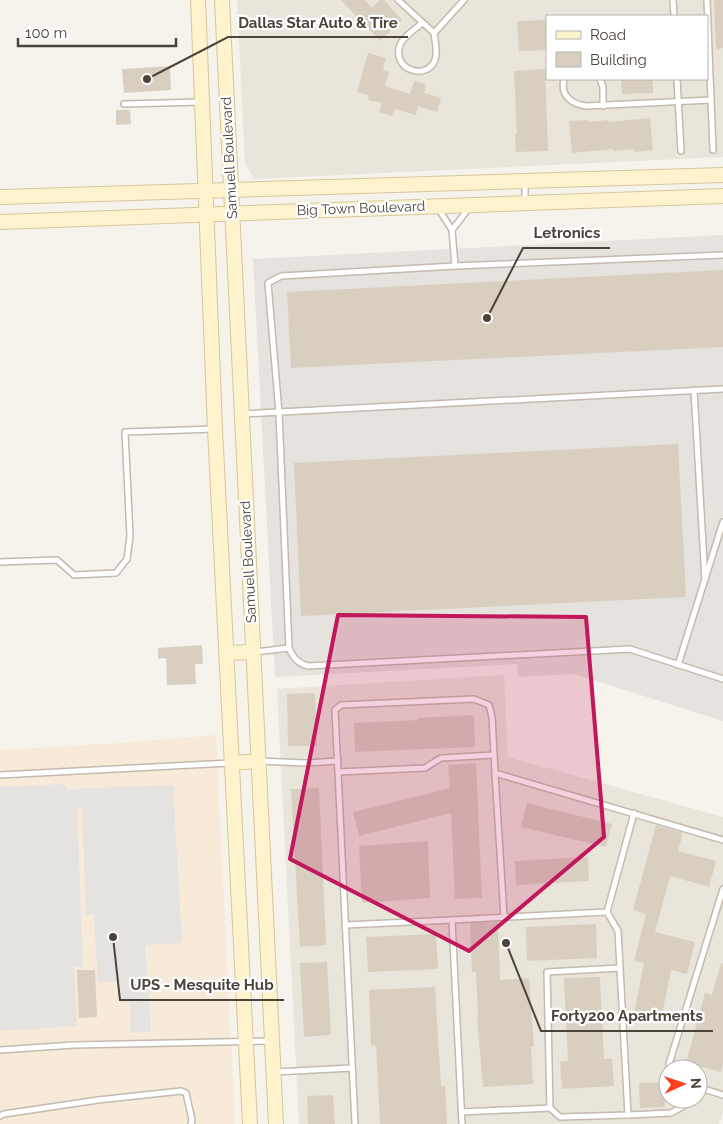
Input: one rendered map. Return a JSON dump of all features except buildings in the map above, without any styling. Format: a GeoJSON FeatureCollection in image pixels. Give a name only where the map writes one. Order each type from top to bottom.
{"type":"FeatureCollection","features":[{"type":"Feature","properties":{"kind":"main road","name":"Samuell Boulevard"},"geometry":{"type":"LineString","coordinates":[[198,0],[208,214],[215,429],[228,653],[250,1124]]}},
{"type":"Feature","properties":{"kind":"main road","name":"Samuell Boulevard"},"geometry":{"type":"LineString","coordinates":[[222,0],[276,1124]]}},
{"type":"Feature","properties":{"kind":"main road","name":"Big Town Boulevard"},"geometry":{"type":"LineString","coordinates":[[0,197],[723,175]]}},
{"type":"Feature","properties":{"kind":"main road","name":"Big Town Boulevard"},"geometry":{"type":"LineString","coordinates":[[0,222],[723,196]]}},
{"type":"Feature","properties":{"kind":"main road"},"geometry":{"type":"LineString","coordinates":[[228,653],[253,652]]}},
{"type":"Feature","properties":{"kind":"main road"},"geometry":{"type":"LineString","coordinates":[[233,763],[259,761]]}},
{"type":"Feature","properties":{"kind":"lane"},"geometry":{"type":"LineString","coordinates":[[398,0],[434,33],[437,47],[435,61],[428,68],[420,71],[410,70],[403,65],[399,56],[400,44],[422,23]]}},
{"type":"Feature","properties":{"kind":"lane"},"geometry":{"type":"LineString","coordinates":[[434,33],[464,0]]}},
{"type":"Feature","properties":{"kind":"lane"},"geometry":{"type":"LineString","coordinates":[[673,0],[674,15]]}},
{"type":"Feature","properties":{"kind":"lane"},"geometry":{"type":"LineString","coordinates":[[707,0],[708,15]]}},
{"type":"Feature","properties":{"kind":"lane"},"geometry":{"type":"LineString","coordinates":[[708,25],[713,150]]}},
{"type":"Feature","properties":{"kind":"lane"},"geometry":{"type":"LineString","coordinates":[[564,80],[563,89],[571,102],[576,105],[603,106],[711,100]]}},
{"type":"Feature","properties":{"kind":"lane"},"geometry":{"type":"LineString","coordinates":[[600,80],[603,106]]}},
{"type":"Feature","properties":{"kind":"lane"},"geometry":{"type":"LineString","coordinates":[[677,80],[681,150]]}},
{"type":"Feature","properties":{"kind":"lane"},"geometry":{"type":"LineString","coordinates":[[124,104],[202,102]]}},
{"type":"Feature","properties":{"kind":"lane"},"geometry":{"type":"LineString","coordinates":[[525,181],[525,203]]}},
{"type":"Feature","properties":{"kind":"lane"},"geometry":{"type":"LineString","coordinates":[[452,230],[472,205]]}},
{"type":"Feature","properties":{"kind":"lane"},"geometry":{"type":"LineString","coordinates":[[437,206],[452,230],[454,266]]}},
{"type":"Feature","properties":{"kind":"lane"},"geometry":{"type":"LineString","coordinates":[[723,255],[454,266],[281,276],[268,283],[279,412],[289,648],[296,660],[308,666],[630,649],[723,679]]}},
{"type":"Feature","properties":{"kind":"lane"},"geometry":{"type":"LineString","coordinates":[[241,414],[723,389]]}},
{"type":"Feature","properties":{"kind":"lane"},"geometry":{"type":"LineString","coordinates":[[694,390],[705,580]]}},
{"type":"Feature","properties":{"kind":"lane"},"geometry":{"type":"LineString","coordinates":[[0,562],[57,560],[74,575],[116,573],[127,559],[130,536],[125,432],[215,429]]}},
{"type":"Feature","properties":{"kind":"lane"},"geometry":{"type":"LineString","coordinates":[[678,665],[723,522]]}},
{"type":"Feature","properties":{"kind":"lane"},"geometry":{"type":"LineString","coordinates":[[253,652],[289,648]]}},
{"type":"Feature","properties":{"kind":"lane"},"geometry":{"type":"LineString","coordinates":[[355,1124],[335,710],[341,705],[474,699],[489,705],[492,717],[504,917]]}},
{"type":"Feature","properties":{"kind":"lane"},"geometry":{"type":"LineString","coordinates":[[338,772],[425,768],[441,758],[494,755]]}},
{"type":"Feature","properties":{"kind":"lane"},"geometry":{"type":"LineString","coordinates":[[259,761],[306,763],[338,761]]}},
{"type":"Feature","properties":{"kind":"lane"},"geometry":{"type":"LineString","coordinates":[[0,775],[233,763]]}},
{"type":"Feature","properties":{"kind":"lane"},"geometry":{"type":"LineString","coordinates":[[495,773],[723,840]]}},
{"type":"Feature","properties":{"kind":"lane"},"geometry":{"type":"LineString","coordinates":[[628,1114],[618,931],[607,912],[634,814]]}},
{"type":"Feature","properties":{"kind":"lane"},"geometry":{"type":"LineString","coordinates":[[670,1059],[723,889]]}},
{"type":"Feature","properties":{"kind":"lane"},"geometry":{"type":"LineString","coordinates":[[345,925],[607,912]]}},
{"type":"Feature","properties":{"kind":"lane"},"geometry":{"type":"LineString","coordinates":[[452,920],[462,1124]]}},
{"type":"Feature","properties":{"kind":"lane"},"geometry":{"type":"LineString","coordinates":[[550,1108],[547,972],[620,968]]}},
{"type":"Feature","properties":{"kind":"lane"},"geometry":{"type":"LineString","coordinates":[[0,1050],[74,1045],[271,1041]]}},
{"type":"Feature","properties":{"kind":"lane"},"geometry":{"type":"LineString","coordinates":[[273,1072],[352,1068]]}},
{"type":"Feature","properties":{"kind":"lane"},"geometry":{"type":"LineString","coordinates":[[708,1090],[723,1095]]}},
{"type":"Feature","properties":{"kind":"lane"},"geometry":{"type":"LineString","coordinates":[[0,1116],[73,1103],[181,1091],[186,1093],[192,1120],[191,1124]]}},
{"type":"Feature","properties":{"kind":"lane"},"geometry":{"type":"LineString","coordinates":[[461,1112],[550,1108],[560,1117],[671,1113],[678,1109]]}},
{"type":"Feature","properties":{"kind":"highlighted area"},"geometry":{"type":"Polygon","coordinates":[[[338,615],[586,617],[604,837],[469,951],[290,859],[338,615]]]}},
{"type":"Feature","properties":{"kind":"shaded area"},"geometry":{"type":"Polygon","coordinates":[[[237,0],[723,0],[723,157],[254,179],[245,163],[237,0]]]}},
{"type":"Feature","properties":{"kind":"shaded area"},"geometry":{"type":"Polygon","coordinates":[[[723,235],[723,721],[574,674],[518,677],[517,664],[275,677],[253,259],[723,235]]]}},
{"type":"Feature","properties":{"kind":"shaded area"},"geometry":{"type":"Polygon","coordinates":[[[504,675],[508,757],[723,817],[723,1111],[719,1124],[299,1124],[277,689],[504,675]]]}},
{"type":"Feature","properties":{"kind":"shaded area"},"geometry":{"type":"Polygon","coordinates":[[[216,735],[235,1124],[0,1124],[0,750],[216,735]]]}},
{"type":"Feature","properties":{"kind":"shaded area"},"geometry":{"type":"Polygon","coordinates":[[[63,784],[67,789],[173,785],[182,943],[145,945],[151,1031],[130,1033],[130,1002],[120,1002],[118,982],[98,982],[94,915],[86,915],[82,808],[77,808],[83,967],[74,967],[77,1026],[0,1031],[0,787],[63,784]]]}},
{"type":"Feature","properties":{"kind":"place","name":"Dallas Star Auto & Tire"},"geometry":{"type":"Point","coordinates":[147,79]}},
{"type":"Feature","properties":{"kind":"place","name":"Letronics"},"geometry":{"type":"Point","coordinates":[487,318]}},
{"type":"Feature","properties":{"kind":"place","name":"UPS - Mesquite Hub"},"geometry":{"type":"Point","coordinates":[113,937]}},
{"type":"Feature","properties":{"kind":"place","name":"Forty200 Apartments"},"geometry":{"type":"Point","coordinates":[506,943]}}]}
